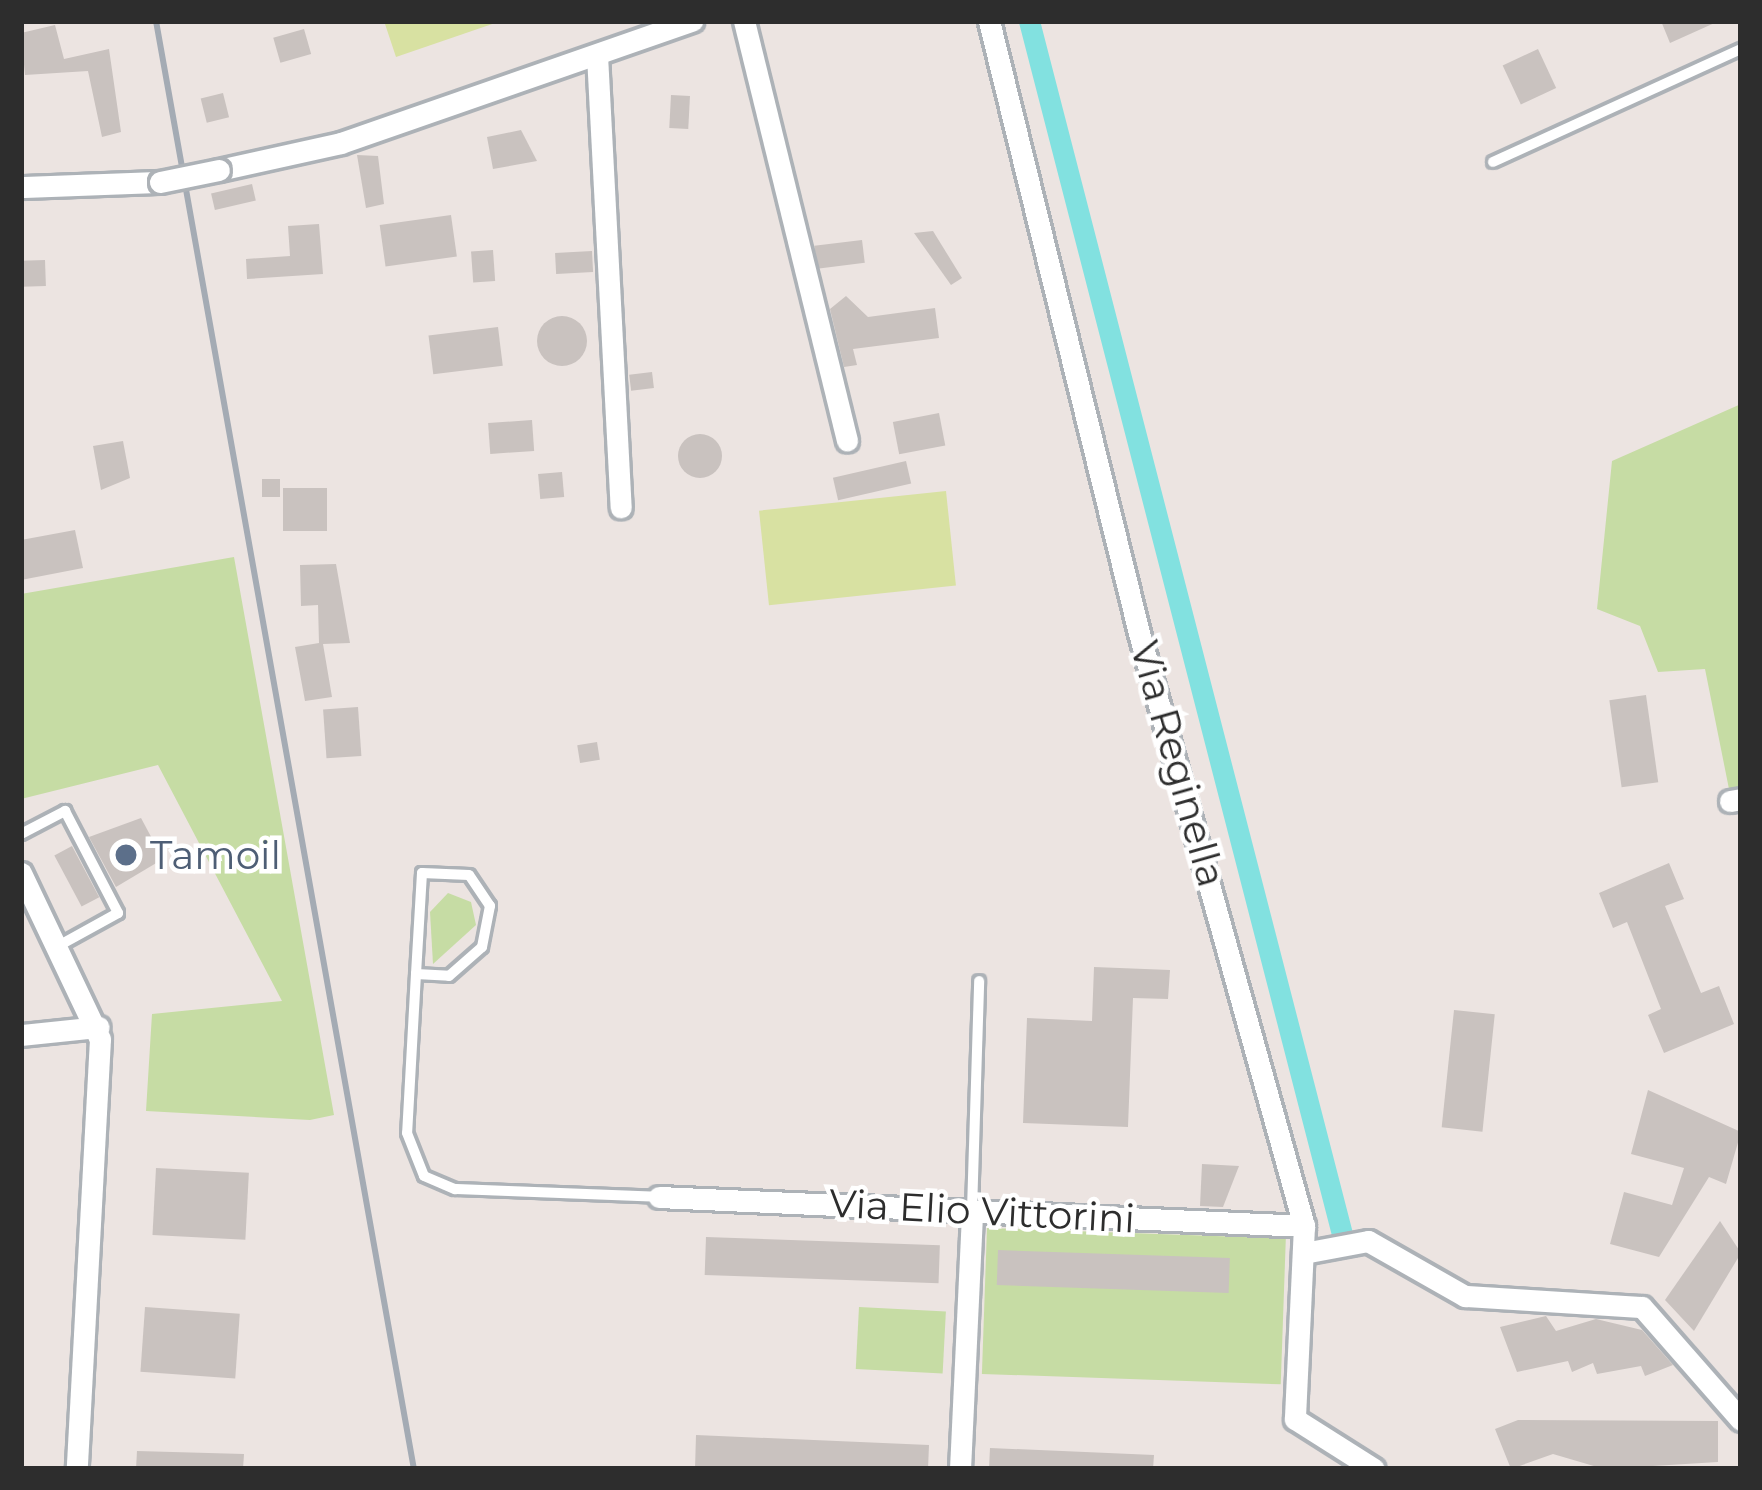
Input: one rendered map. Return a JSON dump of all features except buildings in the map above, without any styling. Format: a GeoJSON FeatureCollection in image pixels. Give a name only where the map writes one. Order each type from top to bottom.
{"type":"FeatureCollection","features":[{"type":"Feature","properties":{"kind":"street"},"geometry":{"type":"LineString","coordinates":[[21,188],[160,182],[341,143],[692,21]]}},
{"type":"Feature","properties":{"kind":"street"},"geometry":{"type":"LineString","coordinates":[[744,21],[848,441]]}},
{"type":"Feature","properties":{"kind":"street","name":"Via Reginella"},"geometry":{"type":"LineString","coordinates":[[989,21],[1139,633],[1304,1226],[1318,1251],[1295,1419],[1374,1469]]}},
{"type":"Feature","properties":{"kind":"street"},"geometry":{"type":"LineString","coordinates":[[597,55],[621,507]]}},
{"type":"Feature","properties":{"kind":"street"},"geometry":{"type":"LineString","coordinates":[[21,873],[99,1027],[77,1469]]}},
{"type":"Feature","properties":{"kind":"street"},"geometry":{"type":"LineString","coordinates":[[21,1035],[99,1027]]}},
{"type":"Feature","properties":{"kind":"street","name":"Via Elio Vittorini"},"geometry":{"type":"LineString","coordinates":[[659,1198],[1304,1226]]}},
{"type":"Feature","properties":{"kind":"street"},"geometry":{"type":"LineString","coordinates":[[960,1469],[972,1210]]}},
{"type":"Feature","properties":{"kind":"street"},"geometry":{"type":"LineString","coordinates":[[1318,1251],[1368,1241],[1465,1296],[1642,1307],[1741,1420]]}},
{"type":"Feature","properties":{"kind":"lane"},"geometry":{"type":"LineString","coordinates":[[1493,162],[1741,50]]}},
{"type":"Feature","properties":{"kind":"lane"},"geometry":{"type":"LineString","coordinates":[[21,834],[65,811],[118,914],[59,945]]}},
{"type":"Feature","properties":{"kind":"lane"},"geometry":{"type":"LineString","coordinates":[[416,974],[448,976],[482,947],[490,906],[470,875],[422,873],[416,974],[407,1133],[424,1176],[455,1190],[659,1198]]}},
{"type":"Feature","properties":{"kind":"lane"},"geometry":{"type":"LineString","coordinates":[[972,1210],[979,980]]}},
{"type":"Feature","properties":{"kind":"green space"},"geometry":{"type":"Polygon","coordinates":[[[384,21],[501,21],[396,57],[384,21]]]}},
{"type":"Feature","properties":{"kind":"green space"},"geometry":{"type":"Polygon","coordinates":[[[1741,404],[1741,792],[1730,794],[1705,669],[1658,672],[1640,626],[1597,609],[1612,461],[1741,404]]]}},
{"type":"Feature","properties":{"kind":"green space"},"geometry":{"type":"Polygon","coordinates":[[[946,491],[956,585],[769,605],[759,511],[946,491]]]}},
{"type":"Feature","properties":{"kind":"green space"},"geometry":{"type":"Polygon","coordinates":[[[234,557],[334,1115],[310,1120],[146,1111],[152,1014],[282,1001],[158,765],[21,799],[21,594],[234,557]]]}},
{"type":"Feature","properties":{"kind":"green space"},"geometry":{"type":"Polygon","coordinates":[[[448,893],[471,902],[476,925],[433,964],[430,912],[448,893]]]}},
{"type":"Feature","properties":{"kind":"green space"},"geometry":{"type":"Polygon","coordinates":[[[987,1228],[1286,1238],[1281,1384],[982,1374],[987,1228]]]}},
{"type":"Feature","properties":{"kind":"green space"},"geometry":{"type":"Polygon","coordinates":[[[859,1307],[946,1312],[943,1373],[856,1369],[859,1307]]]}},
{"type":"Feature","properties":{"kind":"waterway"},"geometry":{"type":"LineString","coordinates":[[1029,21],[1342,1234]]}},
{"type":"Feature","properties":{"kind":"railway"},"geometry":{"type":"LineString","coordinates":[[156,21],[414,1469]]}},
{"type":"Feature","properties":{"kind":"place","name":"Tamoil"},"geometry":{"type":"Point","coordinates":[126,855]}}]}
